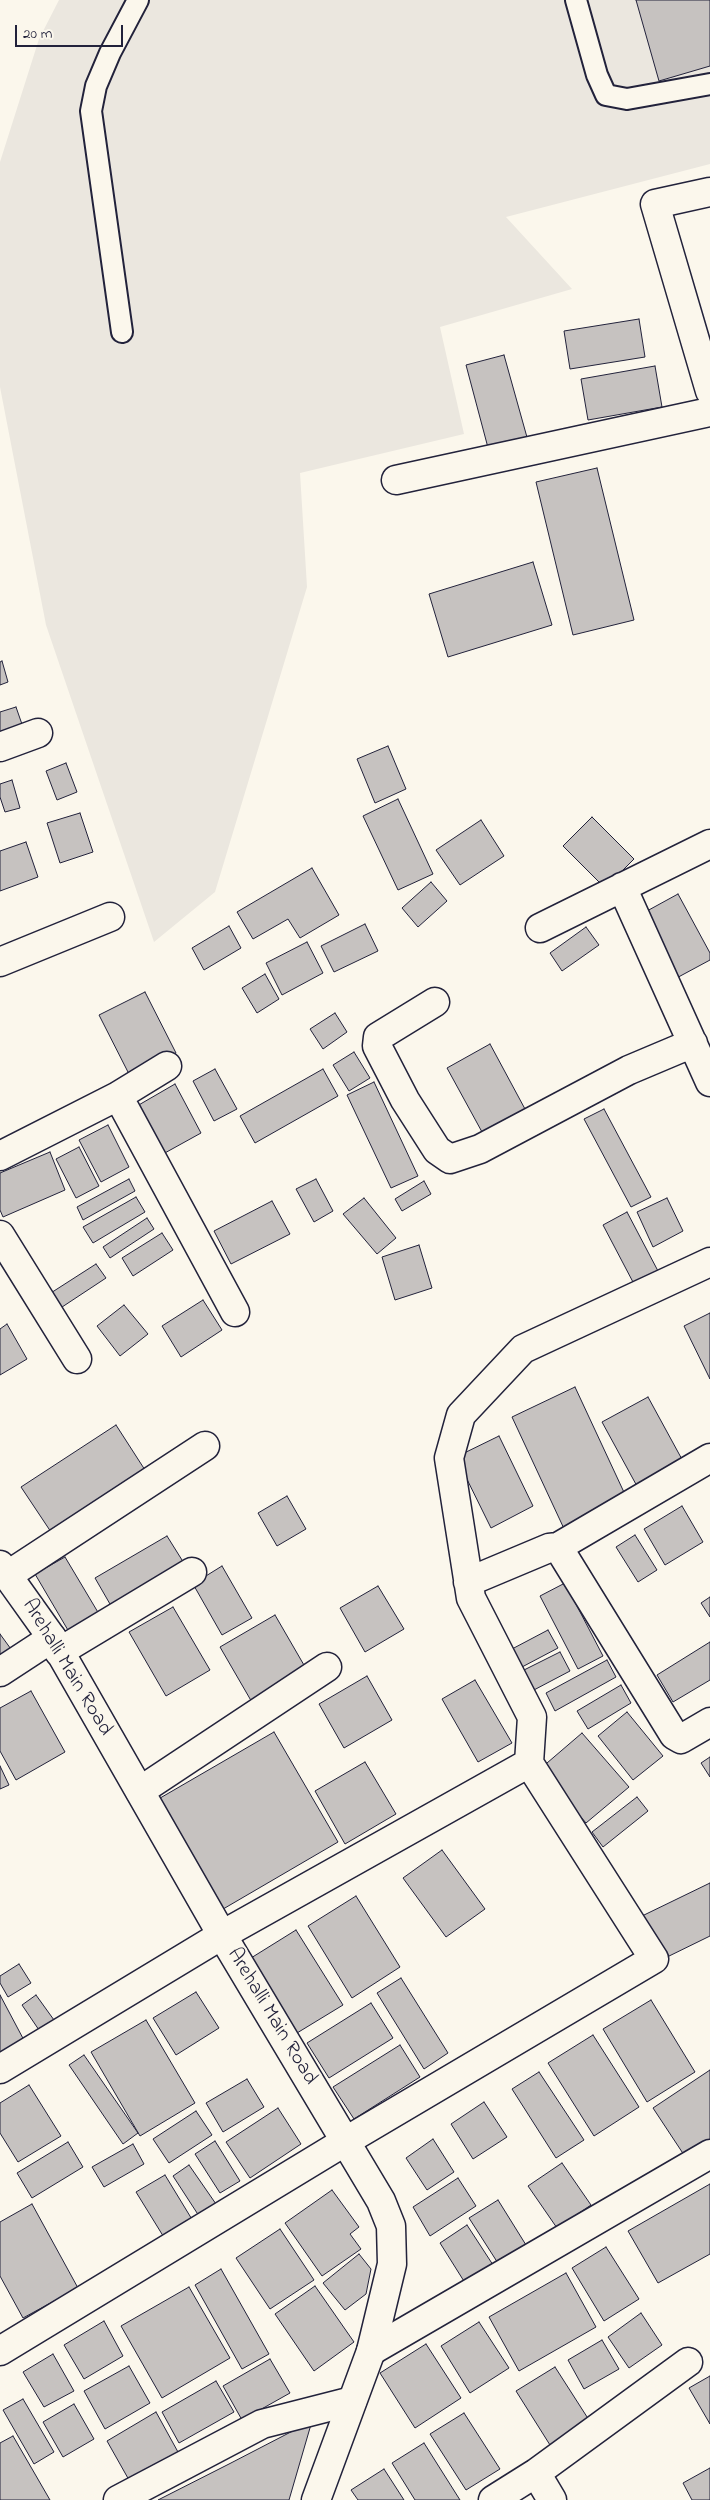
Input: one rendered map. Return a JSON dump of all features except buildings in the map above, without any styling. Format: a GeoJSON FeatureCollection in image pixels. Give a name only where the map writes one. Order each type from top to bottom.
{"type":"FeatureCollection","features":[{"type":"Feature","properties":{"kind":"street"},"geometry":{"type":"LineString","coordinates":[[710,192],[655,204],[710,391]]}},
{"type":"Feature","properties":{"kind":"street"},"geometry":{"type":"LineString","coordinates":[[396,480],[710,412]]}},
{"type":"Feature","properties":{"kind":"street"},"geometry":{"type":"LineString","coordinates":[[0,747],[38,733]]}},
{"type":"Feature","properties":{"kind":"street"},"geometry":{"type":"LineString","coordinates":[[540,928],[710,844]]}},
{"type":"Feature","properties":{"kind":"street"},"geometry":{"type":"LineString","coordinates":[[622,887],[710,1082]]}},
{"type":"Feature","properties":{"kind":"street"},"geometry":{"type":"LineString","coordinates":[[0,962],[110,917]]}},
{"type":"Feature","properties":{"kind":"street"},"geometry":{"type":"LineString","coordinates":[[436,1002],[378,1037],[377,1046],[405,1100],[437,1150],[450,1159],[480,1149],[620,1074],[693,1043]]}},
{"type":"Feature","properties":{"kind":"street"},"geometry":{"type":"LineString","coordinates":[[0,1156],[118,1096],[167,1066]]}},
{"type":"Feature","properties":{"kind":"street"},"geometry":{"type":"LineString","coordinates":[[118,1096],[235,1312]]}},
{"type":"Feature","properties":{"kind":"street"},"geometry":{"type":"LineString","coordinates":[[0,1235],[77,1359]]}},
{"type":"Feature","properties":{"kind":"street"},"geometry":{"type":"LineString","coordinates":[[0,2352],[346,2141],[654,1959],[529,1762],[532,1717],[471,1598],[449,1458],[461,1415],[523,1349],[710,1262]]}},
{"type":"Feature","properties":{"kind":"street"},"geometry":{"type":"LineString","coordinates":[[4,1570],[205,1446]]}},
{"type":"Feature","properties":{"kind":"street"},"geometry":{"type":"LineString","coordinates":[[468,1582],[549,1548],[558,1547],[710,1458]]}},
{"type":"Feature","properties":{"kind":"street"},"geometry":{"type":"LineString","coordinates":[[558,1547],[674,1735],[681,1739],[710,1722]]}},
{"type":"Feature","properties":{"kind":"street","name":"Arehalli Main Road"},"geometry":{"type":"LineString","coordinates":[[4,1570],[55,1645],[222,1936],[381,2200],[390,2226],[392,2264],[371,2351],[316,2500]]}},
{"type":"Feature","properties":{"kind":"street"},"geometry":{"type":"LineString","coordinates":[[0,1672],[192,1572]]}},
{"type":"Feature","properties":{"kind":"street"},"geometry":{"type":"LineString","coordinates":[[140,1791],[327,1667]]}},
{"type":"Feature","properties":{"kind":"street"},"geometry":{"type":"LineString","coordinates":[[0,2069],[222,1936],[529,1762]]}},
{"type":"Feature","properties":{"kind":"street"},"geometry":{"type":"LineString","coordinates":[[371,2351],[710,2154]]}},
{"type":"Feature","properties":{"kind":"street"},"geometry":{"type":"LineString","coordinates":[[493,2500],[536,2473],[688,2362]]}},
{"type":"Feature","properties":{"kind":"street"},"geometry":{"type":"LineString","coordinates":[[118,2500],[262,2424],[352,2401]]}},
{"type":"Feature","properties":{"kind":"street"},"geometry":{"type":"LineString","coordinates":[[536,2473],[552,2500]]}},
{"type":"Feature","properties":{"kind":"lane"},"geometry":{"type":"LineString","coordinates":[[122,332],[91,111],[96,86],[138,0]]}},
{"type":"Feature","properties":{"kind":"lane"},"geometry":{"type":"LineString","coordinates":[[576,0],[597,75],[606,95],[627,99],[710,84]]}},
{"type":"Feature","properties":{"kind":"shaded area"},"geometry":{"type":"Polygon","coordinates":[[[59,0],[710,0],[710,164],[506,217],[572,289],[440,327],[464,434],[300,473],[307,587],[215,892],[154,942],[46,625],[0,387],[0,162],[39,39],[59,0]]]}}]}
